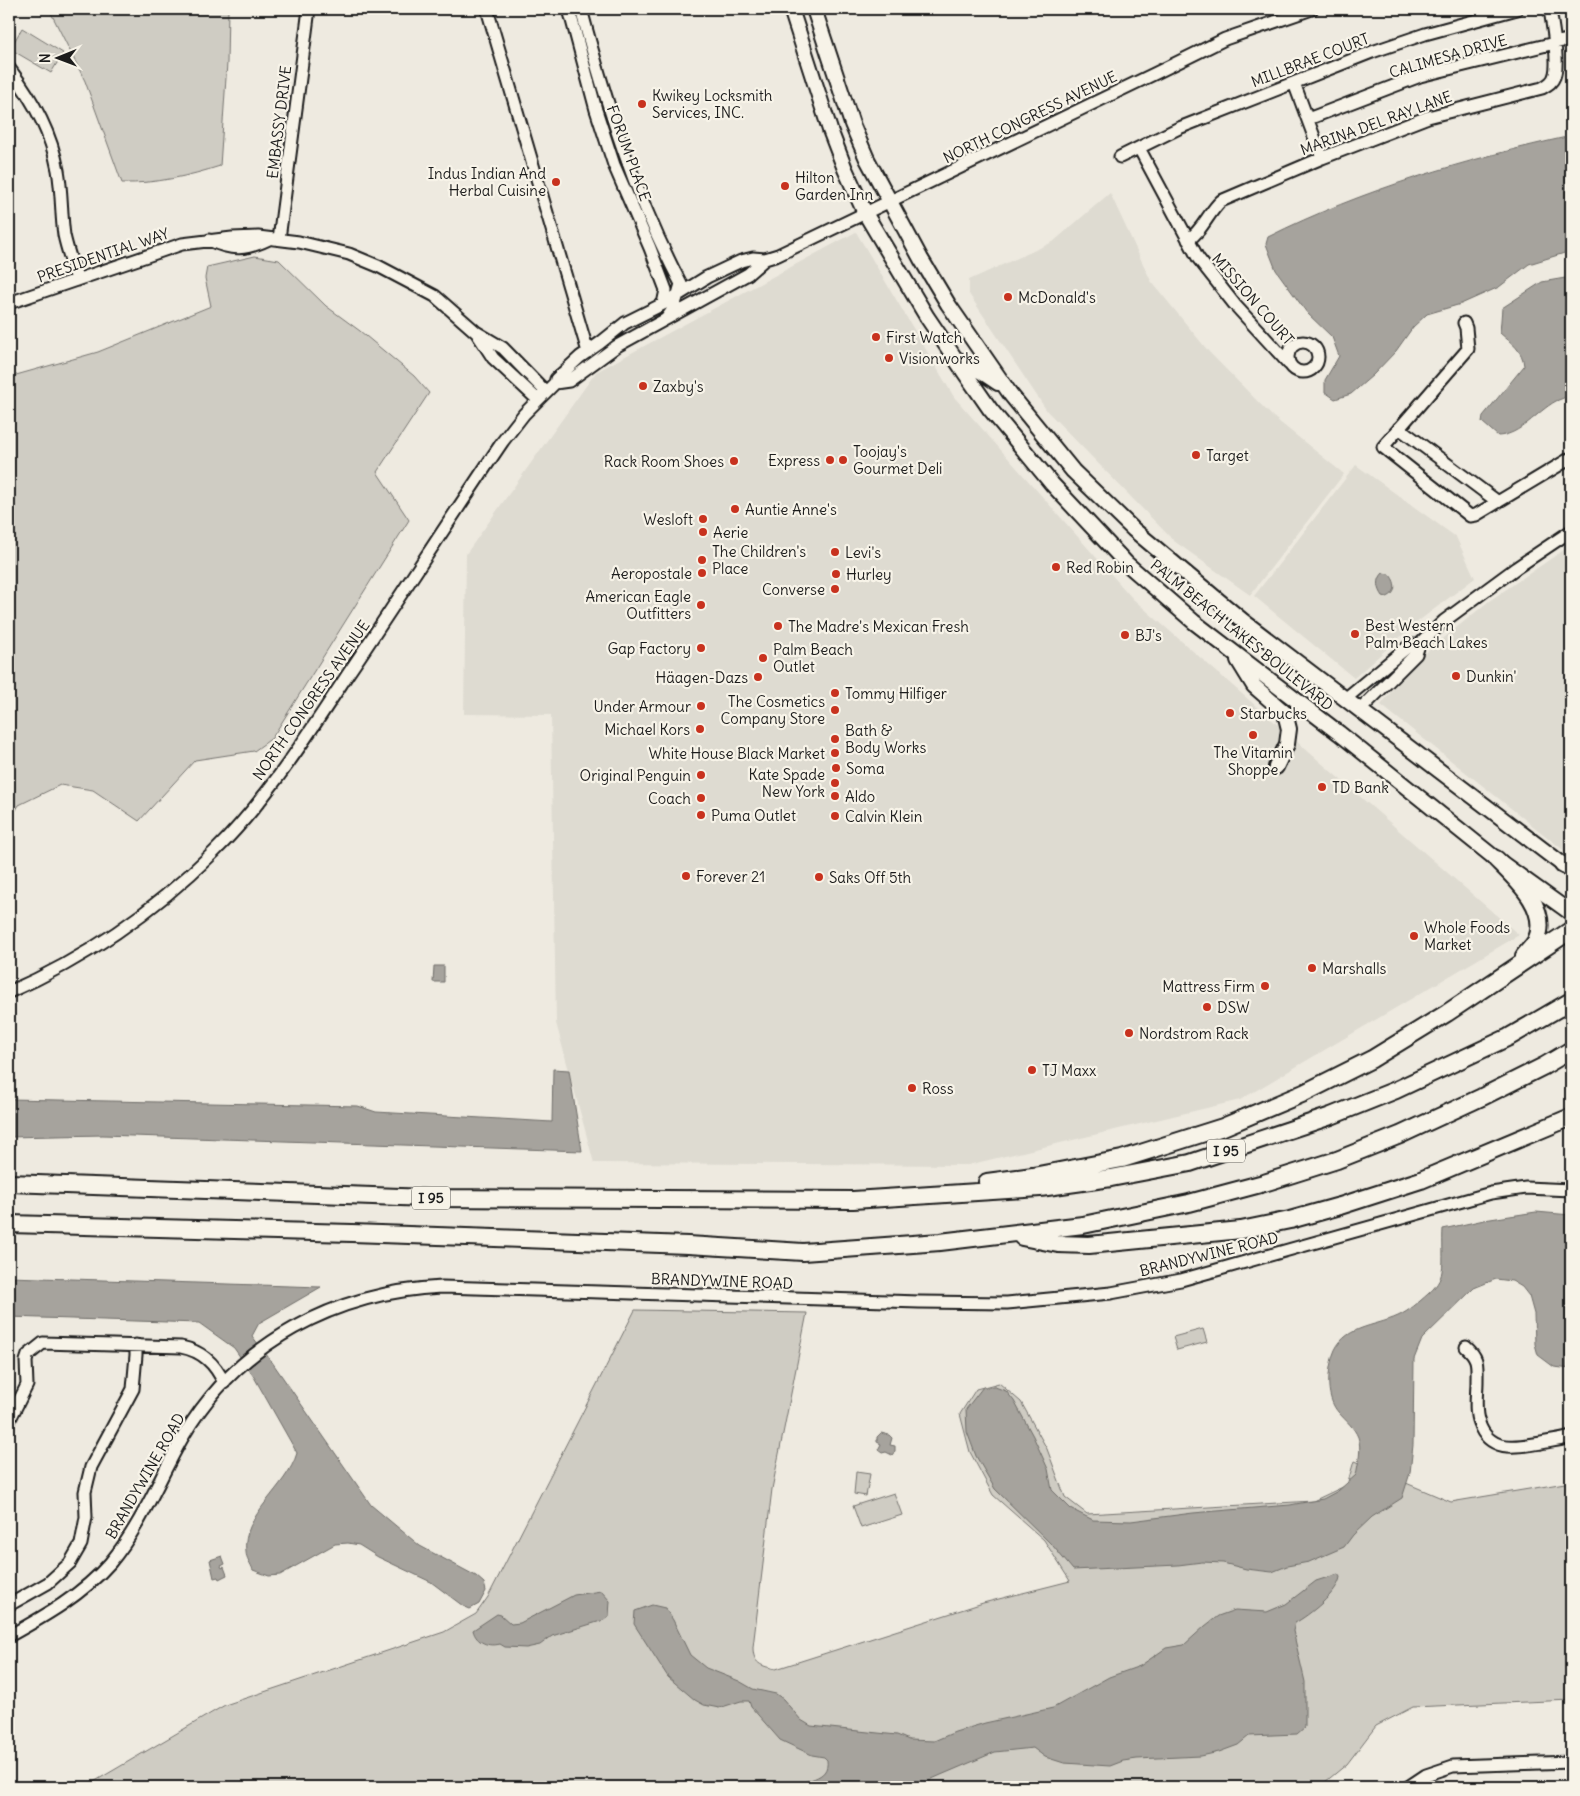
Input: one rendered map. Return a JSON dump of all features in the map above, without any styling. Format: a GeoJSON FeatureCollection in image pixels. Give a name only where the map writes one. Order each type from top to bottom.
{"type":"FeatureCollection","features":[{"type":"Feature","properties":{"kind":"highway"},"geometry":{"type":"LineString","coordinates":[[1496,859],[1526,889],[1534,903],[1538,918],[1539,931],[1536,941],[1509,972]]}},
{"type":"Feature","properties":{"kind":"highway"},"geometry":{"type":"LineString","coordinates":[[853,1200],[1033,1176],[1122,1159],[1223,1127],[1304,1093],[1372,1059],[1447,1013],[1571,930]]}},
{"type":"Feature","properties":{"kind":"highway","name":"I 95"},"geometry":{"type":"LineString","coordinates":[[9,1183],[428,1198],[853,1200],[1040,1188],[1111,1178],[1190,1163],[1331,1116],[1396,1090],[1509,1037],[1571,1001]]}},
{"type":"Feature","properties":{"kind":"highway"},"geometry":{"type":"LineString","coordinates":[[9,1224],[352,1233],[688,1245],[803,1252],[940,1242],[1083,1225],[1190,1203],[1264,1183],[1337,1160],[1400,1135],[1482,1097],[1571,1050]]}},
{"type":"Feature","properties":{"kind":"highway"},"geometry":{"type":"LineString","coordinates":[[1005,1233],[1058,1244],[1089,1245],[1240,1230],[1290,1220],[1421,1180],[1571,1117]]}},
{"type":"Feature","properties":{"kind":"main road","name":"PALM BEACH LAKES BOULEVARD"},"geometry":{"type":"LineString","coordinates":[[791,9],[830,130],[865,213],[927,317],[956,360],[990,408],[1052,484],[1135,571],[1194,622],[1339,733],[1496,859],[1571,914]]}},
{"type":"Feature","properties":{"kind":"main road","name":"PALM BEACH LAKES BOULEVARD"},"geometry":{"type":"LineString","coordinates":[[814,9],[852,124],[867,159],[889,201],[948,304],[1012,395],[1073,471],[1134,530],[1243,621],[1569,868]]}},
{"type":"Feature","properties":{"kind":"main road"},"geometry":{"type":"LineString","coordinates":[[956,360],[984,373],[1012,395]]}},
{"type":"Feature","properties":{"kind":"main road"},"geometry":{"type":"LineString","coordinates":[[1234,652],[1254,686],[1285,713],[1289,729],[1287,744],[1276,767]]}},
{"type":"Feature","properties":{"kind":"street","name":"EMBASSY DRIVE"},"geometry":{"type":"LineString","coordinates":[[274,239],[309,9]]}},
{"type":"Feature","properties":{"kind":"street"},"geometry":{"type":"LineString","coordinates":[[487,9],[588,352]]}},
{"type":"Feature","properties":{"kind":"street","name":"FORUM PLACE"},"geometry":{"type":"LineString","coordinates":[[569,9],[596,110],[614,165],[666,290],[663,304]]}},
{"type":"Feature","properties":{"kind":"street","name":"FORUM PLACE"},"geometry":{"type":"LineString","coordinates":[[581,9],[609,107],[638,189],[664,251],[681,284],[678,295]]}},
{"type":"Feature","properties":{"kind":"street","name":"NORTH CONGRESS AVENUE"},"geometry":{"type":"LineString","coordinates":[[9,992],[78,958],[137,918],[184,879],[231,834],[296,753],[502,441],[555,383],[556,379],[625,322],[663,304],[706,278],[741,261],[753,258],[764,259],[778,255],[1225,39],[1312,9]]}},
{"type":"Feature","properties":{"kind":"street","name":"MILLBRAE COURT"},"geometry":{"type":"LineString","coordinates":[[1120,157],[1205,118],[1372,52],[1425,34],[1518,9]]}},
{"type":"Feature","properties":{"kind":"street","name":"MARINA DEL RAY LANE"},"geometry":{"type":"LineString","coordinates":[[1188,240],[1197,234],[1213,208],[1221,202],[1322,158],[1428,118],[1542,88],[1551,83],[1555,77],[1556,67],[1555,42],[1550,9]]}},
{"type":"Feature","properties":{"kind":"street","name":"CALIMESA DRIVE"},"geometry":{"type":"LineString","coordinates":[[1308,119],[1420,76],[1571,39]]}},
{"type":"Feature","properties":{"kind":"street"},"geometry":{"type":"LineString","coordinates":[[9,68],[24,88],[36,110],[52,148],[58,170],[64,237],[77,280]]}},
{"type":"Feature","properties":{"kind":"street"},"geometry":{"type":"LineString","coordinates":[[1294,83],[1322,158]]}},
{"type":"Feature","properties":{"kind":"street","name":"MISSION COURT"},"geometry":{"type":"LineString","coordinates":[[1138,148],[1198,258],[1235,305],[1289,364]]}},
{"type":"Feature","properties":{"kind":"street","name":"PRESIDENTIAL WAY"},"geometry":{"type":"LineString","coordinates":[[9,303],[182,244],[207,240],[222,233],[258,232],[274,239],[324,247],[349,254],[378,266],[435,296],[476,332],[503,348],[542,396]]}},
{"type":"Feature","properties":{"kind":"street","name":"NORTH CONGRESS AVENUE"},"geometry":{"type":"LineString","coordinates":[[555,383],[568,381],[617,346],[748,274],[764,259]]}},
{"type":"Feature","properties":{"kind":"street"},"geometry":{"type":"LineString","coordinates":[[666,319],[674,308],[678,295]]}},
{"type":"Feature","properties":{"kind":"street"},"geometry":{"type":"LineString","coordinates":[[1464,323],[1468,349],[1383,447],[1470,516],[1476,515],[1571,458]]}},
{"type":"Feature","properties":{"kind":"street"},"geometry":{"type":"LineString","coordinates":[[1399,428],[1498,502]]}},
{"type":"Feature","properties":{"kind":"street"},"geometry":{"type":"LineString","coordinates":[[1360,710],[1416,654],[1419,645],[1444,622],[1571,530]]}},
{"type":"Feature","properties":{"kind":"street"},"geometry":{"type":"LineString","coordinates":[[1346,699],[1410,645],[1419,645]]}},
{"type":"Feature","properties":{"kind":"street","name":"BRANDYWINE ROAD"},"geometry":{"type":"LineString","coordinates":[[9,1636],[67,1602],[110,1563],[140,1520],[184,1434],[204,1406],[242,1364],[262,1348],[300,1324],[345,1304],[393,1292],[421,1288],[1007,1303],[1111,1293],[1181,1280],[1491,1193],[1526,1188],[1571,1190]]}},
{"type":"Feature","properties":{"kind":"street"},"geometry":{"type":"LineString","coordinates":[[9,1421],[27,1386],[26,1361],[28,1355],[43,1343],[181,1346],[194,1350],[205,1357],[214,1366],[224,1383]]}},
{"type":"Feature","properties":{"kind":"street"},"geometry":{"type":"LineString","coordinates":[[9,1605],[48,1583],[70,1563],[81,1544],[86,1517],[85,1492],[92,1467],[132,1389],[136,1345]]}},
{"type":"Feature","properties":{"kind":"street"},"geometry":{"type":"LineString","coordinates":[[1466,1347],[1474,1354],[1477,1368],[1477,1416],[1481,1428],[1489,1438],[1499,1445],[1512,1447],[1571,1438]]}},
{"type":"Feature","properties":{"kind":"street"},"geometry":{"type":"LineString","coordinates":[[1408,1787],[1426,1775],[1453,1766],[1571,1762]]}},
{"type":"Feature","properties":{"kind":"shaded area"},"geometry":{"type":"Polygon","coordinates":[[[49,9],[228,9],[227,63],[220,166],[172,179],[122,183],[85,81],[49,9]]]}},
{"type":"Feature","properties":{"kind":"shaded area"},"geometry":{"type":"Polygon","coordinates":[[[22,28],[63,53],[51,73],[10,49],[22,28]]]}},
{"type":"Feature","properties":{"kind":"shaded area"},"geometry":{"type":"Polygon","coordinates":[[[1571,136],[1571,251],[1529,264],[1499,287],[1461,304],[1427,314],[1413,327],[1396,351],[1351,394],[1335,399],[1325,392],[1325,380],[1339,356],[1332,337],[1307,313],[1276,270],[1266,244],[1268,237],[1340,204],[1416,177],[1494,154],[1571,136]]]}},
{"type":"Feature","properties":{"kind":"shaded area"},"geometry":{"type":"Polygon","coordinates":[[[1110,193],[1151,281],[1209,352],[1272,416],[1344,474],[1250,595],[1174,541],[1047,411],[969,294],[969,280],[1053,242],[1110,193]]]}},
{"type":"Feature","properties":{"kind":"shaded area"},"geometry":{"type":"Polygon","coordinates":[[[856,232],[954,397],[1133,599],[1519,935],[1240,1100],[968,1165],[594,1163],[556,1023],[551,715],[464,714],[466,554],[596,372],[856,232]]]}},
{"type":"Feature","properties":{"kind":"shaded area"},"geometry":{"type":"Polygon","coordinates":[[[255,256],[279,260],[326,306],[360,331],[414,376],[429,393],[377,472],[409,520],[272,738],[254,751],[195,760],[139,821],[93,790],[60,785],[19,805],[9,822],[9,377],[98,352],[211,306],[205,278],[207,267],[255,256]]]}},
{"type":"Feature","properties":{"kind":"shaded area"},"geometry":{"type":"Polygon","coordinates":[[[1571,277],[1571,395],[1556,401],[1514,432],[1498,436],[1482,422],[1483,416],[1524,366],[1519,351],[1500,333],[1502,308],[1542,282],[1571,277]]]}},
{"type":"Feature","properties":{"kind":"shaded area"},"geometry":{"type":"Polygon","coordinates":[[[1356,465],[1456,537],[1475,578],[1416,623],[1354,678],[1254,596],[1356,465]]]}},
{"type":"Feature","properties":{"kind":"shaded area"},"geometry":{"type":"Polygon","coordinates":[[[1571,545],[1571,856],[1381,705],[1411,665],[1489,601],[1571,545]]]}},
{"type":"Feature","properties":{"kind":"shaded area"},"geometry":{"type":"Polygon","coordinates":[[[1383,573],[1389,574],[1395,587],[1393,593],[1387,597],[1383,596],[1379,587],[1379,579],[1383,573]]]}},
{"type":"Feature","properties":{"kind":"shaded area"},"geometry":{"type":"Polygon","coordinates":[[[434,966],[444,966],[444,982],[433,982],[434,966]]]}},
{"type":"Feature","properties":{"kind":"shaded area"},"geometry":{"type":"Polygon","coordinates":[[[553,1069],[569,1070],[582,1151],[103,1135],[9,1137],[9,1099],[358,1106],[376,1112],[552,1122],[553,1069]]]}},
{"type":"Feature","properties":{"kind":"shaded area"},"geometry":{"type":"Polygon","coordinates":[[[1536,1212],[1571,1215],[1571,1369],[1554,1367],[1538,1355],[1535,1344],[1534,1314],[1529,1296],[1522,1287],[1512,1281],[1496,1279],[1474,1288],[1422,1339],[1414,1359],[1413,1445],[1410,1473],[1402,1498],[1372,1517],[1353,1535],[1344,1547],[1309,1562],[1287,1566],[1272,1572],[1246,1569],[1223,1563],[1202,1562],[1178,1565],[1073,1570],[1053,1546],[995,1489],[976,1456],[967,1432],[966,1409],[983,1387],[995,1387],[1006,1391],[1014,1401],[1048,1469],[1052,1490],[1071,1509],[1093,1520],[1131,1521],[1193,1513],[1290,1505],[1323,1499],[1338,1491],[1356,1475],[1360,1446],[1356,1433],[1335,1407],[1330,1394],[1330,1370],[1337,1345],[1351,1333],[1402,1314],[1433,1289],[1439,1281],[1442,1271],[1443,1229],[1536,1212]]]}},
{"type":"Feature","properties":{"kind":"shaded area"},"geometry":{"type":"Polygon","coordinates":[[[9,1277],[321,1287],[259,1323],[252,1336],[371,1505],[420,1546],[476,1576],[484,1583],[486,1591],[479,1604],[470,1609],[463,1606],[431,1582],[378,1557],[359,1545],[348,1543],[335,1544],[280,1575],[269,1576],[253,1570],[246,1552],[246,1539],[250,1526],[292,1466],[297,1453],[254,1377],[234,1348],[199,1323],[9,1317],[9,1277]]]}},
{"type":"Feature","properties":{"kind":"shaded area"},"geometry":{"type":"Polygon","coordinates":[[[635,1310],[807,1313],[772,1489],[753,1647],[756,1661],[766,1667],[776,1669],[983,1603],[1070,1581],[1044,1540],[993,1495],[970,1452],[960,1414],[976,1389],[999,1383],[1021,1402],[1047,1449],[1065,1497],[1087,1514],[1313,1501],[1347,1485],[1354,1461],[1451,1502],[1571,1482],[1571,1700],[1413,1707],[1376,1726],[1347,1764],[1319,1787],[85,1787],[225,1705],[444,1632],[476,1614],[488,1597],[635,1310]]]}},
{"type":"Feature","properties":{"kind":"shaded area"},"geometry":{"type":"Polygon","coordinates":[[[1203,1329],[1207,1342],[1177,1350],[1173,1337],[1203,1329]]]}},
{"type":"Feature","properties":{"kind":"shaded area"},"geometry":{"type":"Polygon","coordinates":[[[881,1433],[892,1438],[890,1445],[895,1446],[895,1451],[892,1455],[878,1450],[881,1444],[877,1442],[877,1437],[881,1433]]]}},
{"type":"Feature","properties":{"kind":"shaded area"},"geometry":{"type":"Polygon","coordinates":[[[856,1472],[870,1474],[866,1496],[854,1494],[856,1472]]]}},
{"type":"Feature","properties":{"kind":"shaded area"},"geometry":{"type":"Polygon","coordinates":[[[894,1493],[902,1515],[861,1528],[853,1506],[894,1493]]]}},
{"type":"Feature","properties":{"kind":"shaded area"},"geometry":{"type":"Polygon","coordinates":[[[222,1556],[225,1564],[221,1566],[222,1568],[224,1567],[227,1575],[219,1579],[218,1577],[214,1578],[210,1560],[222,1556]]]}},
{"type":"Feature","properties":{"kind":"shaded area"},"geometry":{"type":"Polygon","coordinates":[[[1338,1574],[1340,1577],[1338,1583],[1329,1596],[1308,1615],[1295,1623],[1293,1631],[1305,1682],[1305,1727],[1297,1734],[1249,1736],[1238,1745],[1201,1756],[1137,1759],[1123,1761],[1110,1766],[1064,1763],[1045,1757],[1033,1748],[995,1752],[932,1779],[926,1787],[791,1787],[820,1776],[827,1767],[827,1760],[824,1757],[812,1755],[780,1740],[751,1707],[749,1701],[741,1701],[719,1708],[704,1705],[695,1700],[668,1677],[634,1624],[635,1611],[652,1605],[665,1608],[690,1655],[706,1668],[739,1681],[753,1689],[776,1694],[783,1699],[801,1720],[811,1726],[897,1735],[909,1740],[934,1741],[985,1723],[1053,1708],[1109,1677],[1140,1666],[1166,1648],[1184,1645],[1218,1616],[1235,1610],[1267,1612],[1286,1604],[1316,1581],[1338,1574]]]}},
{"type":"Feature","properties":{"kind":"shaded area"},"geometry":{"type":"Polygon","coordinates":[[[601,1591],[610,1601],[609,1616],[604,1620],[552,1636],[540,1645],[526,1648],[487,1644],[477,1638],[473,1630],[497,1614],[501,1615],[511,1624],[520,1623],[574,1595],[601,1591]]]}},
{"type":"Feature","properties":{"kind":"place","name":"Kwikey Locksmith Services, INC."},"geometry":{"type":"Point","coordinates":[642,104]}},
{"type":"Feature","properties":{"kind":"place","name":"Indus Indian And Herbal Cuisine"},"geometry":{"type":"Point","coordinates":[556,182]}},
{"type":"Feature","properties":{"kind":"place","name":"Hilton Garden Inn"},"geometry":{"type":"Point","coordinates":[785,186]}},
{"type":"Feature","properties":{"kind":"place","name":"McDonald's"},"geometry":{"type":"Point","coordinates":[1008,297]}},
{"type":"Feature","properties":{"kind":"place","name":"First Watch"},"geometry":{"type":"Point","coordinates":[876,337]}},
{"type":"Feature","properties":{"kind":"place","name":"Visionworks"},"geometry":{"type":"Point","coordinates":[889,358]}},
{"type":"Feature","properties":{"kind":"place","name":"Zaxby's"},"geometry":{"type":"Point","coordinates":[643,386]}},
{"type":"Feature","properties":{"kind":"place","name":"Target"},"geometry":{"type":"Point","coordinates":[1196,455]}},
{"type":"Feature","properties":{"kind":"place","name":"Express"},"geometry":{"type":"Point","coordinates":[830,460]}},
{"type":"Feature","properties":{"kind":"place","name":"Toojay's Gourmet Deli"},"geometry":{"type":"Point","coordinates":[843,460]}},
{"type":"Feature","properties":{"kind":"place","name":"Rack Room Shoes"},"geometry":{"type":"Point","coordinates":[734,461]}},
{"type":"Feature","properties":{"kind":"place","name":"Auntie Anne's"},"geometry":{"type":"Point","coordinates":[735,509]}},
{"type":"Feature","properties":{"kind":"place","name":"Wesloft"},"geometry":{"type":"Point","coordinates":[703,519]}},
{"type":"Feature","properties":{"kind":"place","name":"Aerie"},"geometry":{"type":"Point","coordinates":[703,532]}},
{"type":"Feature","properties":{"kind":"place","name":"Levi's"},"geometry":{"type":"Point","coordinates":[835,552]}},
{"type":"Feature","properties":{"kind":"place","name":"The Children's Place"},"geometry":{"type":"Point","coordinates":[702,560]}},
{"type":"Feature","properties":{"kind":"place","name":"Red Robin"},"geometry":{"type":"Point","coordinates":[1056,567]}},
{"type":"Feature","properties":{"kind":"place","name":"Aeropostale"},"geometry":{"type":"Point","coordinates":[702,573]}},
{"type":"Feature","properties":{"kind":"place","name":"Hurley"},"geometry":{"type":"Point","coordinates":[836,574]}},
{"type":"Feature","properties":{"kind":"place","name":"Converse"},"geometry":{"type":"Point","coordinates":[835,589]}},
{"type":"Feature","properties":{"kind":"place","name":"American Eagle Outfitters"},"geometry":{"type":"Point","coordinates":[701,605]}},
{"type":"Feature","properties":{"kind":"place","name":"The Madre's Mexican Fresh"},"geometry":{"type":"Point","coordinates":[778,626]}},
{"type":"Feature","properties":{"kind":"place","name":"Best Western Palm Beach Lakes"},"geometry":{"type":"Point","coordinates":[1355,634]}},
{"type":"Feature","properties":{"kind":"place","name":"BJ's"},"geometry":{"type":"Point","coordinates":[1125,635]}},
{"type":"Feature","properties":{"kind":"place","name":"Gap Factory"},"geometry":{"type":"Point","coordinates":[701,648]}},
{"type":"Feature","properties":{"kind":"place","name":"Palm Beach Outlet"},"geometry":{"type":"Point","coordinates":[763,658]}},
{"type":"Feature","properties":{"kind":"place","name":"Dunkin'"},"geometry":{"type":"Point","coordinates":[1456,676]}},
{"type":"Feature","properties":{"kind":"place","name":"Häagen-Dazs"},"geometry":{"type":"Point","coordinates":[758,677]}},
{"type":"Feature","properties":{"kind":"place","name":"Tommy Hilfiger"},"geometry":{"type":"Point","coordinates":[835,693]}},
{"type":"Feature","properties":{"kind":"place","name":"Under Armour"},"geometry":{"type":"Point","coordinates":[701,706]}},
{"type":"Feature","properties":{"kind":"place","name":"The Cosmetics Company Store"},"geometry":{"type":"Point","coordinates":[835,710]}},
{"type":"Feature","properties":{"kind":"place","name":"Starbucks"},"geometry":{"type":"Point","coordinates":[1230,713]}},
{"type":"Feature","properties":{"kind":"place","name":"Michael Kors"},"geometry":{"type":"Point","coordinates":[700,729]}},
{"type":"Feature","properties":{"kind":"place","name":"The Vitamin Shoppe"},"geometry":{"type":"Point","coordinates":[1253,735]}},
{"type":"Feature","properties":{"kind":"place","name":"Bath & Body Works"},"geometry":{"type":"Point","coordinates":[835,739]}},
{"type":"Feature","properties":{"kind":"place","name":"White House Black Market"},"geometry":{"type":"Point","coordinates":[835,753]}},
{"type":"Feature","properties":{"kind":"place","name":"Soma"},"geometry":{"type":"Point","coordinates":[836,768]}},
{"type":"Feature","properties":{"kind":"place","name":"Original Penguin"},"geometry":{"type":"Point","coordinates":[701,775]}},
{"type":"Feature","properties":{"kind":"place","name":"Kate Spade New York"},"geometry":{"type":"Point","coordinates":[835,783]}},
{"type":"Feature","properties":{"kind":"place","name":"TD Bank"},"geometry":{"type":"Point","coordinates":[1322,787]}},
{"type":"Feature","properties":{"kind":"place","name":"Aldo"},"geometry":{"type":"Point","coordinates":[835,796]}},
{"type":"Feature","properties":{"kind":"place","name":"Coach"},"geometry":{"type":"Point","coordinates":[701,798]}},
{"type":"Feature","properties":{"kind":"place","name":"Puma Outlet"},"geometry":{"type":"Point","coordinates":[701,815]}},
{"type":"Feature","properties":{"kind":"place","name":"Calvin Klein"},"geometry":{"type":"Point","coordinates":[835,816]}},
{"type":"Feature","properties":{"kind":"place","name":"Forever 21"},"geometry":{"type":"Point","coordinates":[686,876]}},
{"type":"Feature","properties":{"kind":"place","name":"Saks Off 5th"},"geometry":{"type":"Point","coordinates":[819,877]}},
{"type":"Feature","properties":{"kind":"place","name":"Whole Foods Market"},"geometry":{"type":"Point","coordinates":[1414,936]}},
{"type":"Feature","properties":{"kind":"place","name":"Marshalls"},"geometry":{"type":"Point","coordinates":[1312,968]}},
{"type":"Feature","properties":{"kind":"place","name":"Mattress Firm"},"geometry":{"type":"Point","coordinates":[1265,986]}},
{"type":"Feature","properties":{"kind":"place","name":"DSW"},"geometry":{"type":"Point","coordinates":[1207,1007]}},
{"type":"Feature","properties":{"kind":"place","name":"Nordstrom Rack"},"geometry":{"type":"Point","coordinates":[1129,1033]}},
{"type":"Feature","properties":{"kind":"place","name":"TJ Maxx"},"geometry":{"type":"Point","coordinates":[1032,1070]}},
{"type":"Feature","properties":{"kind":"place","name":"Ross"},"geometry":{"type":"Point","coordinates":[912,1088]}}]}
